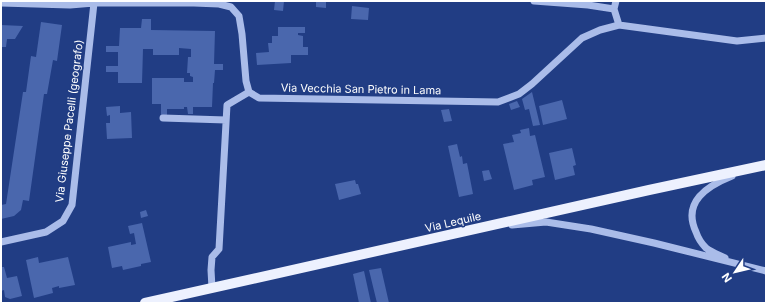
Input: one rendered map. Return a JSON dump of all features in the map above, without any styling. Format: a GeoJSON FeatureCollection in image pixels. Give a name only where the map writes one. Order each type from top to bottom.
{"type":"FeatureCollection","features":[{"type":"Feature","properties":{"kind":"main road","name":"Via Lequile"},"geometry":{"type":"LineString","coordinates":[[145,303],[766,165]]}},
{"type":"Feature","properties":{"kind":"street"},"geometry":{"type":"LineString","coordinates":[[534,1],[588,5],[614,9]]}},
{"type":"Feature","properties":{"kind":"street"},"geometry":{"type":"LineString","coordinates":[[616,1],[614,9],[619,25]]}},
{"type":"Feature","properties":{"kind":"street"},"geometry":{"type":"LineString","coordinates":[[1,3],[70,5],[94,3],[219,4],[231,7],[239,16],[246,81],[249,92],[226,105],[219,249],[212,257],[212,288]]}},
{"type":"Feature","properties":{"kind":"street","name":"Via Giuseppe Pacelli (geografo)"},"geometry":{"type":"LineString","coordinates":[[1,242],[46,232],[63,221],[72,205],[94,3]]}},
{"type":"Feature","properties":{"kind":"street","name":"Via Vecchia San Pietro in Lama"},"geometry":{"type":"LineString","coordinates":[[249,92],[258,98],[498,102],[519,94],[582,38],[600,30],[619,25],[737,41],[766,38]]}},
{"type":"Feature","properties":{"kind":"street"},"geometry":{"type":"LineString","coordinates":[[163,118],[226,120]]}},
{"type":"Feature","properties":{"kind":"street"},"geometry":{"type":"LineString","coordinates":[[734,263],[706,248],[699,239],[692,224],[691,214],[694,204],[703,192],[716,182],[750,169]]}},
{"type":"Feature","properties":{"kind":"street"},"geometry":{"type":"LineString","coordinates":[[474,229],[528,223],[559,223],[654,243],[766,271]]}},
{"type":"Feature","properties":{"kind":"building"},"geometry":{"type":"Polygon","coordinates":[[[275,1],[284,1],[283,11],[274,10],[275,1]]]}},
{"type":"Feature","properties":{"kind":"building"},"geometry":{"type":"Polygon","coordinates":[[[316,1],[326,1],[326,8],[316,7],[316,1]]]}},
{"type":"Feature","properties":{"kind":"building"},"geometry":{"type":"Polygon","coordinates":[[[352,6],[369,8],[368,20],[351,19],[352,6]]]}},
{"type":"Feature","properties":{"kind":"building"},"geometry":{"type":"Polygon","coordinates":[[[142,19],[151,19],[151,30],[215,31],[214,64],[223,64],[223,70],[215,70],[212,107],[193,107],[193,114],[188,114],[187,107],[184,107],[184,109],[167,109],[167,115],[161,115],[161,104],[152,104],[152,78],[184,78],[184,82],[193,82],[193,77],[190,76],[190,73],[187,73],[188,57],[191,57],[191,49],[179,48],[179,55],[153,55],[153,49],[143,49],[142,83],[118,83],[118,72],[106,72],[106,66],[118,66],[118,52],[106,52],[106,46],[119,46],[120,28],[141,28],[142,19]]]}},
{"type":"Feature","properties":{"kind":"building"},"geometry":{"type":"Polygon","coordinates":[[[41,22],[62,25],[57,61],[53,60],[47,94],[44,94],[29,201],[23,200],[21,210],[14,216],[1,219],[1,205],[6,204],[23,92],[26,92],[31,56],[36,57],[41,22]]]}},
{"type":"Feature","properties":{"kind":"building"},"geometry":{"type":"Polygon","coordinates":[[[1,25],[23,26],[15,39],[7,39],[6,47],[1,47],[1,25]]]}},
{"type":"Feature","properties":{"kind":"building"},"geometry":{"type":"Polygon","coordinates":[[[278,27],[305,27],[305,33],[298,33],[298,35],[303,36],[303,47],[308,47],[308,55],[291,55],[291,63],[257,65],[256,53],[269,52],[268,43],[272,43],[272,36],[278,36],[278,27]]]}},
{"type":"Feature","properties":{"kind":"building"},"geometry":{"type":"Polygon","coordinates":[[[532,92],[540,125],[533,126],[529,109],[525,110],[522,99],[532,92]]]}},
{"type":"Feature","properties":{"kind":"building"},"geometry":{"type":"Polygon","coordinates":[[[562,100],[567,119],[543,125],[539,106],[562,100]]]}},
{"type":"Feature","properties":{"kind":"building"},"geometry":{"type":"Polygon","coordinates":[[[517,101],[520,107],[511,110],[509,104],[517,101]]]}},
{"type":"Feature","properties":{"kind":"building"},"geometry":{"type":"Polygon","coordinates":[[[120,106],[120,113],[131,112],[132,138],[107,139],[106,123],[110,123],[110,115],[107,116],[106,107],[120,106]]]}},
{"type":"Feature","properties":{"kind":"building"},"geometry":{"type":"Polygon","coordinates":[[[449,109],[452,121],[444,122],[441,110],[449,109]]]}},
{"type":"Feature","properties":{"kind":"building"},"geometry":{"type":"Polygon","coordinates":[[[529,128],[530,136],[535,135],[545,177],[532,180],[533,185],[514,190],[503,144],[514,142],[512,135],[521,133],[520,130],[529,128]]]}},
{"type":"Feature","properties":{"kind":"building"},"geometry":{"type":"Polygon","coordinates":[[[457,144],[460,157],[462,156],[463,164],[467,163],[473,194],[459,197],[448,146],[457,144]]]}},
{"type":"Feature","properties":{"kind":"building"},"geometry":{"type":"Polygon","coordinates":[[[572,148],[576,165],[573,166],[575,175],[555,180],[549,153],[572,148]]]}},
{"type":"Feature","properties":{"kind":"building"},"geometry":{"type":"Polygon","coordinates":[[[489,170],[492,179],[484,181],[482,171],[489,170]]]}},
{"type":"Feature","properties":{"kind":"building"},"geometry":{"type":"Polygon","coordinates":[[[355,180],[361,194],[339,200],[335,184],[355,180]]]}},
{"type":"Feature","properties":{"kind":"building"},"geometry":{"type":"Polygon","coordinates":[[[146,210],[148,216],[141,218],[140,212],[146,210]]]}},
{"type":"Feature","properties":{"kind":"building"},"geometry":{"type":"Polygon","coordinates":[[[142,223],[151,262],[123,270],[122,266],[112,268],[108,247],[131,242],[131,245],[136,244],[134,233],[130,234],[128,226],[142,223]]]}},
{"type":"Feature","properties":{"kind":"building"},"geometry":{"type":"Polygon","coordinates":[[[38,257],[39,263],[68,257],[75,285],[52,288],[53,293],[34,298],[26,260],[38,257]]]}},
{"type":"Feature","properties":{"kind":"building"},"geometry":{"type":"Polygon","coordinates":[[[1,267],[4,267],[7,278],[17,276],[22,296],[10,299],[5,297],[4,290],[1,291],[1,267]]]}},
{"type":"Feature","properties":{"kind":"building"},"geometry":{"type":"Polygon","coordinates":[[[381,268],[389,303],[377,303],[369,270],[381,268]]]}},
{"type":"Feature","properties":{"kind":"building"},"geometry":{"type":"Polygon","coordinates":[[[364,271],[371,303],[359,303],[353,274],[364,271]]]}}]}
